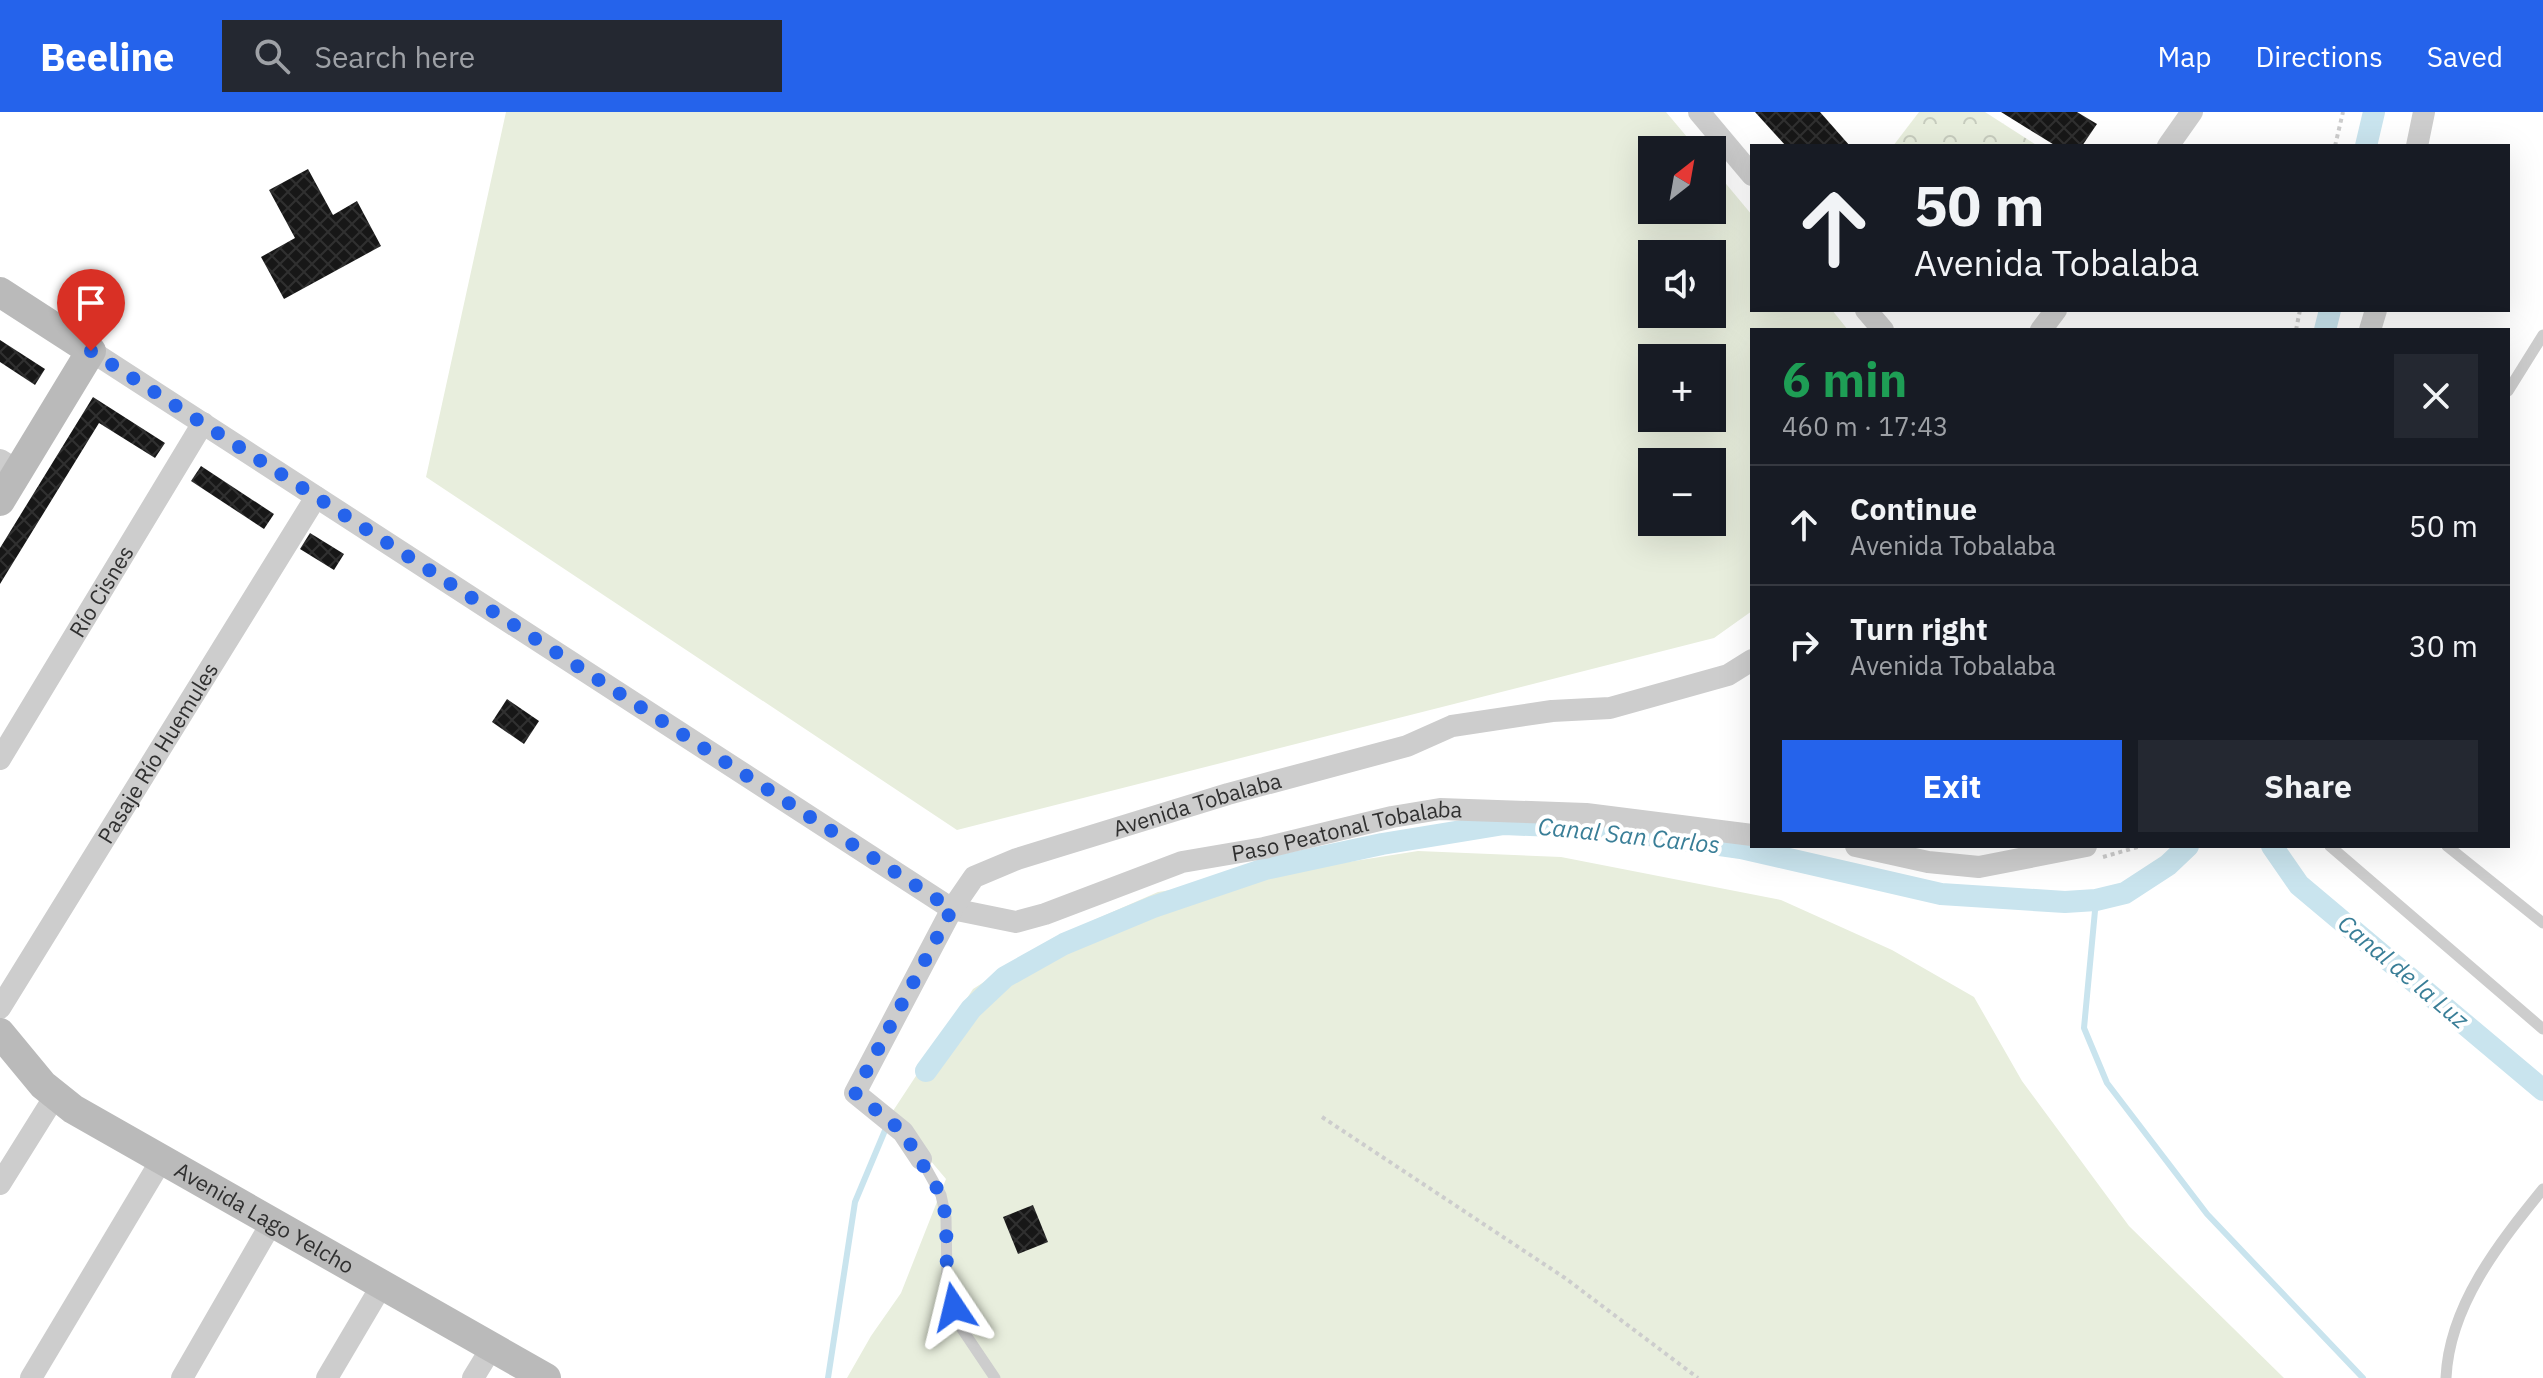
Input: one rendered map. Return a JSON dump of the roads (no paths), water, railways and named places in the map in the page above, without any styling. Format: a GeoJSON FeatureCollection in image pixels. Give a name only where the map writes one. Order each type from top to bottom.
{"type":"FeatureCollection","features":[{"type":"Feature","properties":{"kind":"street"},"geometry":{"type":"LineString","coordinates":[[1699,112],[1750,173]]}},
{"type":"Feature","properties":{"kind":"street"},"geometry":{"type":"LineString","coordinates":[[2169,144],[2192,112]]}},
{"type":"Feature","properties":{"kind":"street"},"geometry":{"type":"LineString","coordinates":[[2417,144],[2424,112]]}},
{"type":"Feature","properties":{"kind":"street"},"geometry":{"type":"LineString","coordinates":[[0,292],[952,909]]}},
{"type":"Feature","properties":{"kind":"street"},"geometry":{"type":"LineString","coordinates":[[1868,312],[1881,328]]}},
{"type":"Feature","properties":{"kind":"street"},"geometry":{"type":"LineString","coordinates":[[0,501],[9,466],[91,351]]}},
{"type":"Feature","properties":{"kind":"street","name":"Río Cisnes"},"geometry":{"type":"LineString","coordinates":[[0,759],[203,423]]}},
{"type":"Feature","properties":{"kind":"street","name":"Pasaje Río Huemules"},"geometry":{"type":"LineString","coordinates":[[0,1008],[316,497]]}},
{"type":"Feature","properties":{"kind":"street","name":"Avenida Tobalaba"},"geometry":{"type":"LineString","coordinates":[[921,1159],[903,1132],[855,1093],[952,909],[974,877],[1047,849],[1228,794],[1407,746],[1452,726],[1552,711],[1610,708],[1728,675],[1750,661]]}},
{"type":"Feature","properties":{"kind":"street","name":"Paso Peatonal Tobalaba"},"geometry":{"type":"LineString","coordinates":[[952,909],[1016,922],[1182,862],[1264,848],[1392,817],[1440,809],[1586,814],[1750,835]]}},
{"type":"Feature","properties":{"kind":"street"},"geometry":{"type":"LineString","coordinates":[[1865,848],[1928,862],[1979,867],[2076,848]]}},
{"type":"Feature","properties":{"kind":"street","name":"Avenida Lago Yelcho"},"geometry":{"type":"LineString","coordinates":[[0,1033],[55,1096],[546,1378]]}},
{"type":"Feature","properties":{"kind":"street"},"geometry":{"type":"LineString","coordinates":[[0,1184],[55,1096]]}},
{"type":"Feature","properties":{"kind":"street"},"geometry":{"type":"LineString","coordinates":[[31,1378],[162,1159]]}},
{"type":"Feature","properties":{"kind":"street"},"geometry":{"type":"LineString","coordinates":[[182,1378],[272,1222]]}},
{"type":"Feature","properties":{"kind":"street"},"geometry":{"type":"LineString","coordinates":[[327,1378],[382,1285]]}},
{"type":"Feature","properties":{"kind":"street"},"geometry":{"type":"LineString","coordinates":[[473,1378],[492,1347]]}},
{"type":"Feature","properties":{"kind":"lane"},"geometry":{"type":"LineString","coordinates":[[2510,388],[2543,335]]}},
{"type":"Feature","properties":{"kind":"lane"},"geometry":{"type":"LineString","coordinates":[[2332,848],[2543,1029]]}},
{"type":"Feature","properties":{"kind":"lane"},"geometry":{"type":"LineString","coordinates":[[2449,848],[2543,923]]}},
{"type":"Feature","properties":{"kind":"lane"},"geometry":{"type":"LineString","coordinates":[[921,1159],[941,1195],[946,1218],[947,1277],[958,1318],[995,1378]]}},
{"type":"Feature","properties":{"kind":"lane"},"geometry":{"type":"LineString","coordinates":[[2446,1378],[2452,1337],[2462,1311],[2505,1236],[2543,1189]]}},
{"type":"Feature","properties":{"kind":"waterway","name":"Canal San Carlos"},"geometry":{"type":"LineString","coordinates":[[2366,144],[2374,112]]}},
{"type":"Feature","properties":{"kind":"waterway","name":"Canal San Carlos"},"geometry":{"type":"LineString","coordinates":[[2326,328],[2330,312]]}},
{"type":"Feature","properties":{"kind":"waterway","name":"Canal San Carlos"},"geometry":{"type":"LineString","coordinates":[[926,1071],[971,1009],[1005,977],[1064,944],[1153,907],[1265,869],[1382,844],[1504,824],[1600,828],[1741,848],[1941,894],[2065,902],[2096,900],[2125,893],[2168,865],[2186,848]]}},
{"type":"Feature","properties":{"kind":"waterway","name":"Canal de la Luz"},"geometry":{"type":"LineString","coordinates":[[2273,848],[2299,885],[2543,1090]]}},
{"type":"Feature","properties":{"kind":"waterway"},"geometry":{"type":"LineString","coordinates":[[2096,900],[2084,1028],[2107,1083],[2207,1214],[2363,1378]]}},
{"type":"Feature","properties":{"kind":"waterway","name":"Canal San Carlos"},"geometry":{"type":"LineString","coordinates":[[828,1378],[855,1202],[886,1128]]}}]}
